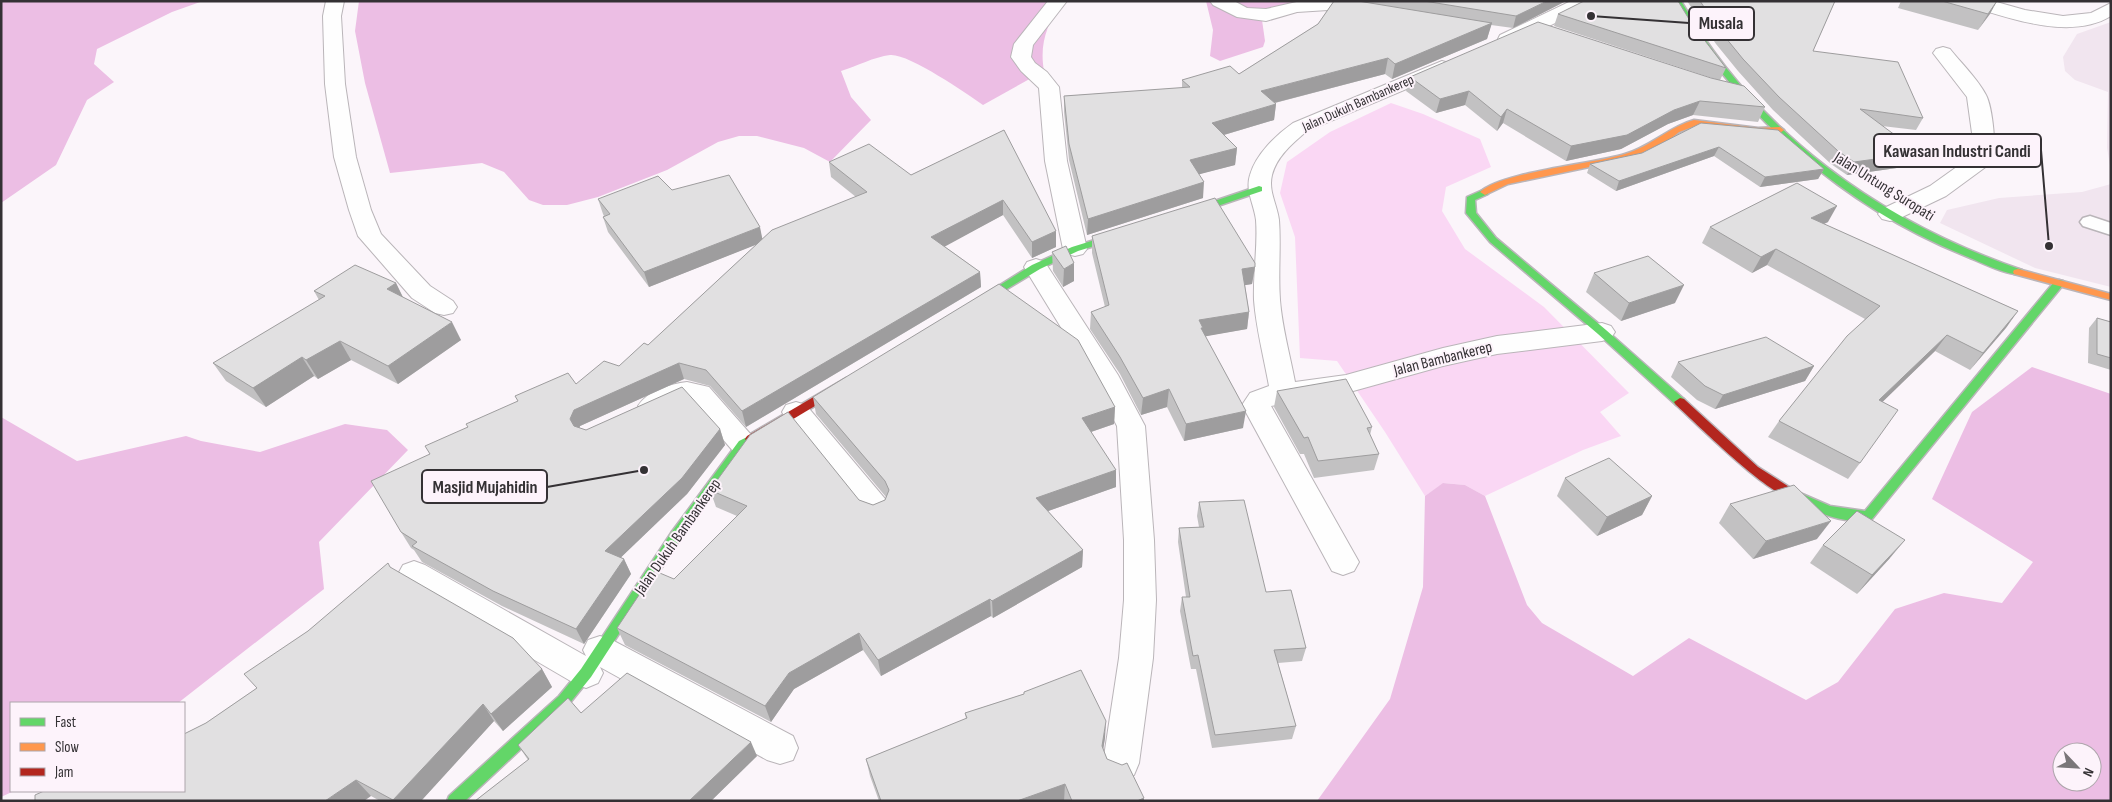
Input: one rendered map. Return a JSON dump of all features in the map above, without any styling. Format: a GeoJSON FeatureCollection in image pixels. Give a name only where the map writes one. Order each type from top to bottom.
{"type":"FeatureCollection","features":[{"type":"Feature","properties":{"kind":"street"},"geometry":{"type":"LineString","coordinates":[[335,1],[332,16],[335,84],[345,157],[360,210],[370,236],[421,292],[444,307]]}},
{"type":"Feature","properties":{"kind":"street"},"geometry":{"type":"LineString","coordinates":[[1058,1],[1024,44],[1021,58],[1049,87],[1056,161],[1075,249]]}},
{"type":"Feature","properties":{"kind":"street"},"geometry":{"type":"LineString","coordinates":[[1218,1],[1243,13],[1266,15],[1296,7],[1328,5],[1382,14]]}},
{"type":"Feature","properties":{"kind":"street"},"geometry":{"type":"LineString","coordinates":[[1551,35],[1508,36],[1586,1]]}},
{"type":"Feature","properties":{"kind":"street","name":"Jalan Untung Suropati"},"geometry":{"type":"LineString","coordinates":[[1677,1],[1692,30],[1722,71],[1780,130],[1830,175],[1890,214],[1940,241],[1986,260],[2059,284],[2111,297]]}},
{"type":"Feature","properties":{"kind":"street"},"geometry":{"type":"LineString","coordinates":[[1973,1],[2044,19],[2079,22],[2103,14],[2111,8]]}},
{"type":"Feature","properties":{"kind":"street"},"geometry":{"type":"LineString","coordinates":[[1890,214],[1938,191],[1983,158],[1983,133],[1977,96],[1943,53]]}},
{"type":"Feature","properties":{"kind":"street","name":"Jalan Dukuh Bambankerep"},"geometry":{"type":"LineString","coordinates":[[1259,189],[1261,174],[1266,164],[1284,140],[1300,128],[1461,59]]}},
{"type":"Feature","properties":{"kind":"street"},"geometry":{"type":"LineString","coordinates":[[1712,86],[1744,94]]}},
{"type":"Feature","properties":{"kind":"street"},"geometry":{"type":"LineString","coordinates":[[1780,130],[1758,131],[1694,123],[1676,130],[1666,138],[1628,156],[1505,182],[1470,199],[1471,213],[1494,240],[1602,332],[1754,470],[1780,488],[1845,516],[1868,516],[2059,284]]}},
{"type":"Feature","properties":{"kind":"street"},"geometry":{"type":"LineString","coordinates":[[1172,219],[1259,189],[1267,216],[1269,253],[1267,300],[1284,394]]}},
{"type":"Feature","properties":{"kind":"street"},"geometry":{"type":"LineString","coordinates":[[959,314],[1036,267],[1075,249],[1136,230]]}},
{"type":"Feature","properties":{"kind":"street"},"geometry":{"type":"LineString","coordinates":[[1036,267],[1108,382],[1131,426],[1138,531],[1140,600],[1136,658],[1122,763]]}},
{"type":"Feature","properties":{"kind":"street","name":"Jalan Bambankerep"},"geometry":{"type":"LineString","coordinates":[[1343,562],[1256,405],[1260,400],[1268,396],[1346,384],[1443,357],[1497,345],[1602,332]]}},
{"type":"Feature","properties":{"kind":"street","name":"Jalan Dukuh Bambankerep"},"geometry":{"type":"LineString","coordinates":[[454,801],[564,700],[593,661],[675,537],[743,444],[856,376]]}},
{"type":"Feature","properties":{"kind":"street"},"geometry":{"type":"LineString","coordinates":[[625,418],[684,391],[693,391],[698,394],[743,444]]}},
{"type":"Feature","properties":{"kind":"street"},"geometry":{"type":"LineString","coordinates":[[796,412],[875,508]]}},
{"type":"Feature","properties":{"kind":"street"},"geometry":{"type":"LineString","coordinates":[[414,574],[593,661],[780,748]]}},
{"type":"Feature","properties":{"kind":"lane"},"geometry":{"type":"LineString","coordinates":[[2090,222],[2111,229]]}},
{"type":"Feature","properties":{"kind":"shaded area"},"geometry":{"type":"Polygon","coordinates":[[[1,1],[203,1],[172,12],[97,49],[94,64],[114,82],[87,100],[56,165],[1,203],[1,1]]]}},
{"type":"Feature","properties":{"kind":"shaded area"},"geometry":{"type":"Polygon","coordinates":[[[359,1],[1059,1],[1048,27],[1044,43],[1044,71],[983,105],[910,60],[898,56],[884,56],[841,71],[851,97],[871,120],[830,162],[804,148],[757,136],[739,136],[718,142],[667,170],[598,197],[567,205],[543,205],[529,200],[504,172],[482,163],[390,173],[365,83],[355,31],[359,1]]]}},
{"type":"Feature","properties":{"kind":"shaded area"},"geometry":{"type":"Polygon","coordinates":[[[1206,1],[1314,1],[1262,20],[1265,41],[1263,47],[1220,61],[1210,56],[1213,30],[1206,1]]]}},
{"type":"Feature","properties":{"kind":"shaded area"},"geometry":{"type":"Polygon","coordinates":[[[2111,22],[2111,171],[2107,148],[2108,92],[2075,80],[2065,71],[2063,57],[2077,34],[2111,22]]]}},
{"type":"Feature","properties":{"kind":"shaded area"},"geometry":{"type":"Polygon","coordinates":[[[1391,103],[1423,114],[1480,139],[1491,167],[1446,187],[1442,211],[1465,249],[1544,307],[1629,393],[1600,412],[1621,436],[1583,450],[1485,496],[1465,485],[1444,483],[1425,496],[1337,361],[1300,358],[1295,237],[1280,193],[1287,162],[1330,132],[1391,103]]]}},
{"type":"Feature","properties":{"kind":"shaded area"},"geometry":{"type":"Polygon","coordinates":[[[2111,184],[2111,287],[2035,268],[1940,223],[1947,210],[1999,198],[2082,192],[2111,184]]]}},
{"type":"Feature","properties":{"kind":"shaded area"},"geometry":{"type":"Polygon","coordinates":[[[2032,367],[2111,394],[2111,801],[1317,801],[1390,699],[1423,587],[1425,496],[1443,483],[1465,485],[1485,496],[1527,605],[1542,623],[1633,676],[1689,638],[1806,700],[1838,682],[1895,609],[1944,593],[2002,603],[2033,562],[1932,499],[1972,412],[2032,367]]]}},
{"type":"Feature","properties":{"kind":"shaded area"},"geometry":{"type":"Polygon","coordinates":[[[1,417],[77,461],[186,436],[201,441],[260,452],[345,424],[387,430],[408,450],[319,542],[324,589],[179,702],[10,702],[10,792],[12,792],[1,797],[1,417]]]}},
{"type":"Feature","properties":{"kind":"building"},"geometry":{"type":"Polygon","coordinates":[[[1334,1],[1358,1],[1492,23],[1395,64],[1388,58],[1261,91],[1276,104],[1212,123],[1237,148],[1190,160],[1204,182],[1088,219],[1069,144],[1064,96],[1190,87],[1182,80],[1230,66],[1239,74],[1318,24],[1334,1]]]}},
{"type":"Feature","properties":{"kind":"building"},"geometry":{"type":"Polygon","coordinates":[[[1424,1],[1547,1],[1516,16],[1424,1]]]}},
{"type":"Feature","properties":{"kind":"building"},"geometry":{"type":"Polygon","coordinates":[[[1584,1],[1678,1],[1692,24],[1726,68],[1558,14],[1584,1]]]}},
{"type":"Feature","properties":{"kind":"building"},"geometry":{"type":"Polygon","coordinates":[[[1700,1],[1835,1],[1813,51],[1898,62],[1923,118],[1860,109],[1919,153],[1854,162],[1838,151],[1779,97],[1743,59],[1721,32],[1700,1]]]}},
{"type":"Feature","properties":{"kind":"building"},"geometry":{"type":"Polygon","coordinates":[[[1942,1],[1997,1],[1988,14],[1942,1]]]}},
{"type":"Feature","properties":{"kind":"building"},"geometry":{"type":"Polygon","coordinates":[[[1538,22],[1711,78],[1744,86],[1765,107],[1700,101],[1674,110],[1627,135],[1571,146],[1507,109],[1501,117],[1469,91],[1440,99],[1410,77],[1538,22]]]}},
{"type":"Feature","properties":{"kind":"building"},"geometry":{"type":"Polygon","coordinates":[[[1701,123],[1778,130],[1824,169],[1765,177],[1719,147],[1619,181],[1590,164],[1642,153],[1701,123]]]}},
{"type":"Feature","properties":{"kind":"building"},"geometry":{"type":"Polygon","coordinates":[[[1004,130],[1056,231],[1032,242],[1003,200],[931,237],[980,272],[742,411],[706,370],[679,363],[574,410],[570,419],[574,426],[586,430],[682,387],[720,429],[682,478],[605,551],[624,559],[576,629],[493,591],[412,546],[417,542],[401,532],[371,481],[430,454],[425,446],[468,427],[466,424],[518,401],[515,396],[568,373],[576,384],[604,361],[619,366],[644,343],[648,345],[772,230],[867,192],[829,162],[869,144],[911,175],[1004,130]]]}},
{"type":"Feature","properties":{"kind":"building"},"geometry":{"type":"Polygon","coordinates":[[[729,175],[760,227],[644,272],[603,217],[610,214],[598,199],[658,176],[672,190],[729,175]]]}},
{"type":"Feature","properties":{"kind":"building"},"geometry":{"type":"Polygon","coordinates":[[[1797,183],[1837,206],[1811,218],[2018,311],[1983,353],[1947,335],[1879,400],[1898,410],[1860,463],[1779,421],[1847,336],[1880,306],[1776,249],[1761,257],[1710,227],[1797,183]]]}},
{"type":"Feature","properties":{"kind":"building"},"geometry":{"type":"Polygon","coordinates":[[[1215,198],[1255,263],[1255,267],[1242,269],[1249,312],[1199,320],[1203,328],[1201,328],[1246,411],[1186,424],[1169,389],[1143,398],[1120,357],[1091,312],[1109,305],[1092,236],[1215,198]]]}},
{"type":"Feature","properties":{"kind":"building"},"geometry":{"type":"Polygon","coordinates":[[[1066,246],[1074,263],[1064,269],[1052,252],[1066,246]]]}},
{"type":"Feature","properties":{"kind":"building"},"geometry":{"type":"Polygon","coordinates":[[[1648,256],[1684,285],[1629,303],[1594,273],[1648,256]]]}},
{"type":"Feature","properties":{"kind":"building"},"geometry":{"type":"Polygon","coordinates":[[[355,265],[396,283],[387,289],[452,322],[388,366],[340,341],[306,360],[302,357],[253,388],[213,363],[325,296],[314,291],[355,265]]]}},
{"type":"Feature","properties":{"kind":"building"},"geometry":{"type":"Polygon","coordinates":[[[999,284],[1078,340],[1115,407],[1082,418],[1116,470],[1036,498],[1083,550],[992,601],[990,599],[878,660],[859,633],[789,673],[765,706],[617,628],[655,571],[674,579],[747,506],[710,490],[750,435],[788,412],[859,500],[873,505],[885,500],[889,490],[885,481],[813,397],[999,284]]]}},
{"type":"Feature","properties":{"kind":"building"},"geometry":{"type":"Polygon","coordinates":[[[2097,318],[2111,322],[2111,358],[2097,354],[2097,318]]]}},
{"type":"Feature","properties":{"kind":"building"},"geometry":{"type":"Polygon","coordinates":[[[1766,337],[1814,366],[1723,395],[1705,386],[1678,362],[1766,337]]]}},
{"type":"Feature","properties":{"kind":"building"},"geometry":{"type":"Polygon","coordinates":[[[1346,379],[1372,427],[1367,428],[1379,454],[1318,461],[1308,437],[1304,438],[1277,391],[1346,379]]]}},
{"type":"Feature","properties":{"kind":"building"},"geometry":{"type":"Polygon","coordinates":[[[1609,458],[1652,496],[1607,517],[1565,478],[1609,458]]]}},
{"type":"Feature","properties":{"kind":"building"},"geometry":{"type":"Polygon","coordinates":[[[1794,485],[1831,521],[1766,541],[1730,504],[1794,485]]]}},
{"type":"Feature","properties":{"kind":"building"},"geometry":{"type":"Polygon","coordinates":[[[1244,500],[1266,592],[1291,590],[1306,648],[1274,650],[1296,726],[1215,735],[1198,655],[1193,656],[1182,597],[1190,597],[1179,528],[1204,527],[1199,502],[1244,500]]]}},
{"type":"Feature","properties":{"kind":"building"},"geometry":{"type":"Polygon","coordinates":[[[1857,511],[1905,540],[1872,575],[1823,545],[1857,511]]]}},
{"type":"Feature","properties":{"kind":"building"},"geometry":{"type":"Polygon","coordinates":[[[388,563],[390,567],[513,638],[542,669],[491,714],[483,704],[393,800],[356,780],[325,801],[35,801],[35,795],[42,792],[185,792],[185,734],[206,723],[257,688],[244,674],[308,631],[388,563]]]}},
{"type":"Feature","properties":{"kind":"building"},"geometry":{"type":"Polygon","coordinates":[[[1081,670],[1106,721],[1102,746],[1107,759],[1122,765],[1127,763],[1144,798],[1137,801],[1072,801],[1065,784],[1017,801],[881,801],[866,759],[967,718],[965,713],[1024,694],[1024,692],[1081,670]]]}},
{"type":"Feature","properties":{"kind":"building"},"geometry":{"type":"Polygon","coordinates":[[[627,673],[751,742],[689,801],[475,801],[529,759],[518,745],[568,698],[581,713],[627,673]]]}},
{"type":"Feature","properties":{"kind":"traffic: fast"},"geometry":{"type":"LineString","coordinates":[[1677,1],[1705,46],[1738,86],[1807,157],[1823,170],[1868,201],[1916,229],[1966,253],[2018,272]]}},
{"type":"Feature","properties":{"kind":"traffic: fast"},"geometry":{"type":"LineString","coordinates":[[1182,215],[1259,189]]}},
{"type":"Feature","properties":{"kind":"traffic: fast"},"geometry":{"type":"LineString","coordinates":[[1485,192],[1470,199],[1471,213],[1493,240],[1602,332],[1680,402]]}},
{"type":"Feature","properties":{"kind":"traffic: fast"},"geometry":{"type":"LineString","coordinates":[[970,307],[1036,267],[1075,249],[1127,233]]}},
{"type":"Feature","properties":{"kind":"traffic: fast"},"geometry":{"type":"LineString","coordinates":[[1793,495],[1829,511],[1848,515],[1868,516],[2059,283]]}},
{"type":"Feature","properties":{"kind":"traffic: fast"},"geometry":{"type":"LineString","coordinates":[[454,801],[564,700],[586,673],[675,537],[743,444],[751,439]]}},
{"type":"Feature","properties":{"kind":"traffic: slow"},"geometry":{"type":"LineString","coordinates":[[1485,192],[1505,182],[1629,156],[1666,138],[1676,130],[1694,123],[1758,131],[1780,130]]}},
{"type":"Feature","properties":{"kind":"traffic: slow"},"geometry":{"type":"LineString","coordinates":[[2018,272],[2111,297]]}},
{"type":"Feature","properties":{"kind":"traffic: jam"},"geometry":{"type":"LineString","coordinates":[[751,439],[846,382]]}},
{"type":"Feature","properties":{"kind":"traffic: jam"},"geometry":{"type":"LineString","coordinates":[[1680,402],[1754,470],[1793,495]]}},
{"type":"Feature","properties":{"kind":"place","name":"Musala"},"geometry":{"type":"Point","coordinates":[1591,16]}},
{"type":"Feature","properties":{"kind":"place","name":"Kawasan Industri Candi"},"geometry":{"type":"Point","coordinates":[2049,246]}},
{"type":"Feature","properties":{"kind":"place","name":"Masjid Mujahidin"},"geometry":{"type":"Point","coordinates":[644,470]}}]}
